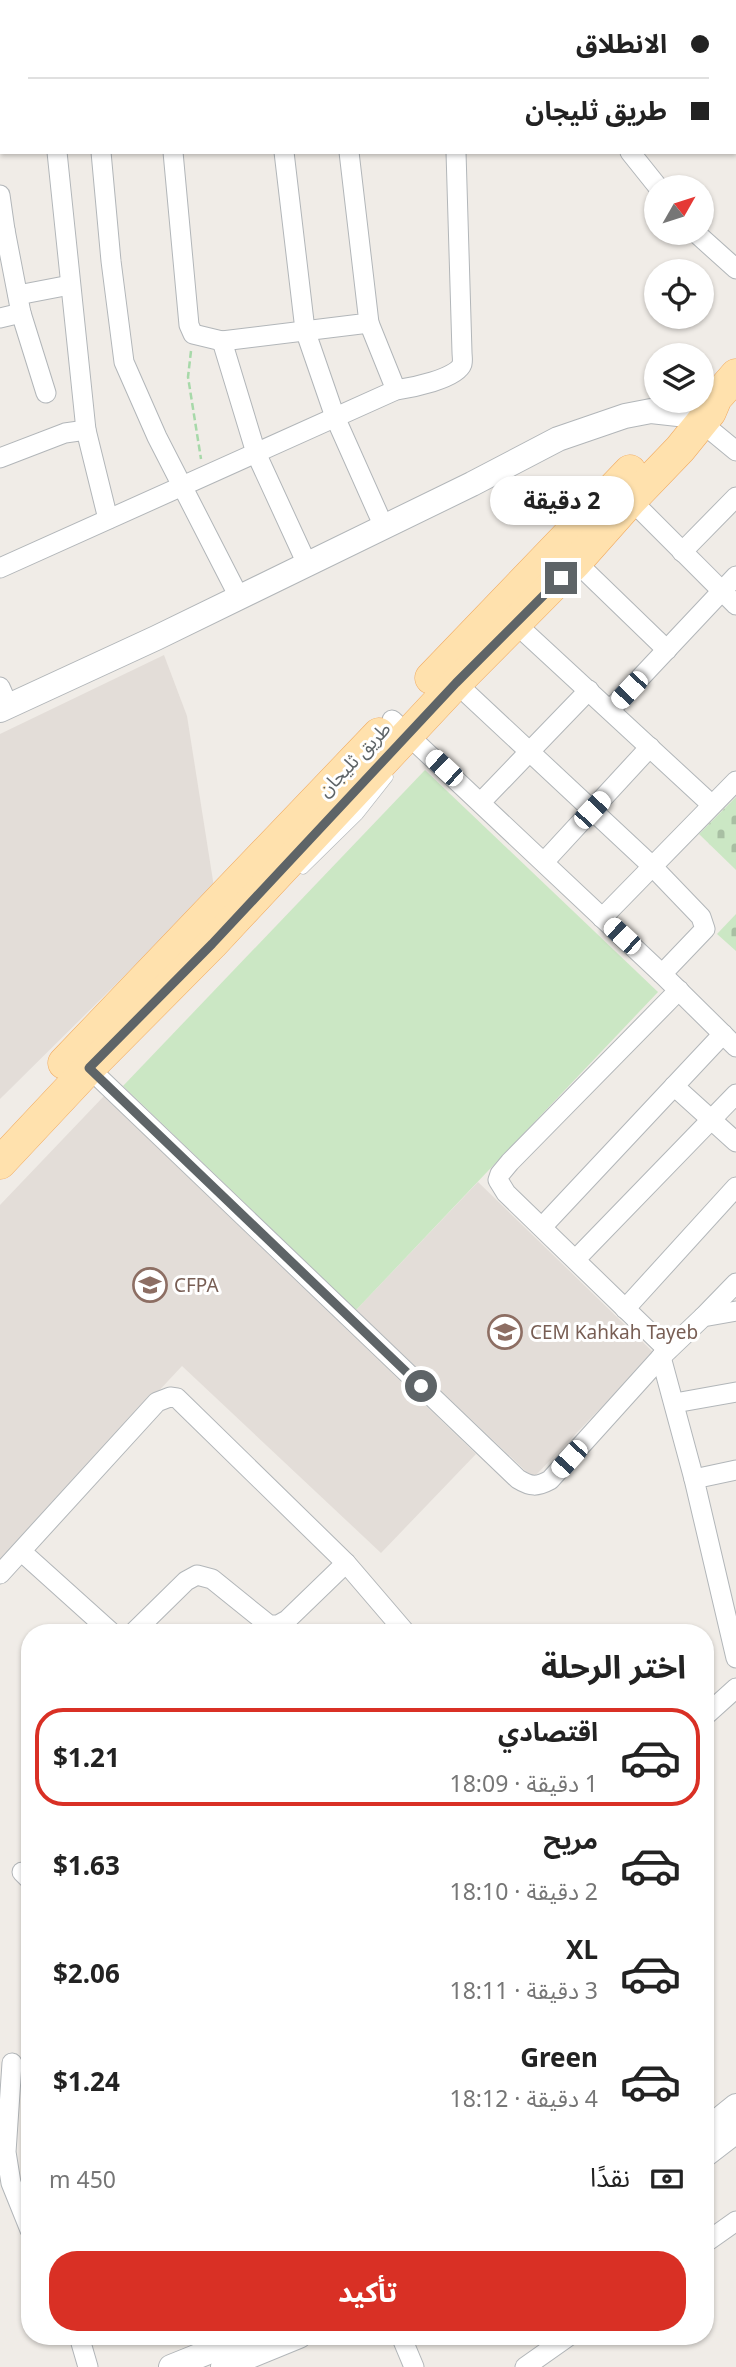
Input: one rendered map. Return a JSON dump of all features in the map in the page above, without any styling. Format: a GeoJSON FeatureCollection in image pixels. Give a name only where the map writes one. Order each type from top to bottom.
{"type":"FeatureCollection","features":[{"type":"Feature","properties":{"kind":"main road","name":"طريق ثليجان"},"geometry":{"type":"LineString","coordinates":[[0,1163],[212,939],[398,734],[615,485],[698,413]]}},
{"type":"Feature","properties":{"kind":"main road","name":"طريق ثليجان"},"geometry":{"type":"LineString","coordinates":[[398,734],[456,683],[576,562],[702,413]]}},
{"type":"Feature","properties":{"kind":"main road","name":"طريق ثليجان"},"geometry":{"type":"LineString","coordinates":[[0,1130],[212,939]]}},
{"type":"Feature","properties":{"kind":"street"},"geometry":{"type":"LineString","coordinates":[[57,154],[86,430],[108,519]]}},
{"type":"Feature","properties":{"kind":"street"},"geometry":{"type":"LineString","coordinates":[[102,154],[111,261],[124,362],[139,400],[239,597]]}},
{"type":"Feature","properties":{"kind":"street"},"geometry":{"type":"LineString","coordinates":[[173,154],[189,324],[193,334],[222,341],[369,323]]}},
{"type":"Feature","properties":{"kind":"street"},"geometry":{"type":"LineString","coordinates":[[284,154],[305,330],[335,417],[384,527]]}},
{"type":"Feature","properties":{"kind":"street"},"geometry":{"type":"LineString","coordinates":[[349,154],[369,323],[396,390]]}},
{"type":"Feature","properties":{"kind":"street"},"geometry":{"type":"LineString","coordinates":[[0,568],[396,390],[418,387],[456,371],[462,364],[456,154]]}},
{"type":"Feature","properties":{"kind":"street"},"geometry":{"type":"LineString","coordinates":[[633,154],[649,175]]}},
{"type":"Feature","properties":{"kind":"street"},"geometry":{"type":"LineString","coordinates":[[0,195],[3,230],[20,304],[46,393]]}},
{"type":"Feature","properties":{"kind":"street"},"geometry":{"type":"LineString","coordinates":[[709,245],[736,269]]}},
{"type":"Feature","properties":{"kind":"street"},"geometry":{"type":"LineString","coordinates":[[0,318],[20,304],[70,285]]}},
{"type":"Feature","properties":{"kind":"street"},"geometry":{"type":"LineString","coordinates":[[222,341],[256,453],[307,564]]}},
{"type":"Feature","properties":{"kind":"street"},"geometry":{"type":"LineString","coordinates":[[714,410],[736,451]]}},
{"type":"Feature","properties":{"kind":"street"},"geometry":{"type":"LineString","coordinates":[[3,701],[156,638],[558,439],[644,413]]}},
{"type":"Feature","properties":{"kind":"street"},"geometry":{"type":"LineString","coordinates":[[0,458],[65,433],[86,430]]}},
{"type":"Feature","properties":{"kind":"street"},"geometry":{"type":"LineString","coordinates":[[682,552],[736,497]]}},
{"type":"Feature","properties":{"kind":"street"},"geometry":{"type":"LineString","coordinates":[[631,500],[729,598]]}},
{"type":"Feature","properties":{"kind":"street"},"geometry":{"type":"LineString","coordinates":[[576,562],[667,650]]}},
{"type":"Feature","properties":{"kind":"street"},"geometry":{"type":"LineString","coordinates":[[610,710],[667,650],[729,598],[736,576]]}},
{"type":"Feature","properties":{"kind":"street"},"geometry":{"type":"LineString","coordinates":[[516,624],[712,805]]}},
{"type":"Feature","properties":{"kind":"street"},"geometry":{"type":"LineString","coordinates":[[456,683],[652,866],[705,924],[705,929],[662,974]]}},
{"type":"Feature","properties":{"kind":"street"},"geometry":{"type":"LineString","coordinates":[[481,802],[589,690]]}},
{"type":"Feature","properties":{"kind":"street"},"geometry":{"type":"LineString","coordinates":[[398,734],[481,802],[729,1040],[674,1086],[542,1227]]}},
{"type":"Feature","properties":{"kind":"street"},"geometry":{"type":"LineString","coordinates":[[544,862],[650,747]]}},
{"type":"Feature","properties":{"kind":"street"},"geometry":{"type":"LineString","coordinates":[[602,918],[736,781]]}},
{"type":"Feature","properties":{"kind":"street"},"geometry":{"type":"LineString","coordinates":[[679,990],[500,1174],[498,1180],[500,1186],[576,1259],[665,1354],[736,1658]]}},
{"type":"Feature","properties":{"kind":"street"},"geometry":{"type":"LineString","coordinates":[[89,1068],[518,1479],[531,1486],[540,1486],[550,1480],[665,1354],[736,1283]]}},
{"type":"Feature","properties":{"kind":"street"},"geometry":{"type":"LineString","coordinates":[[674,1086],[736,1142]]}},
{"type":"Feature","properties":{"kind":"street"},"geometry":{"type":"LineString","coordinates":[[576,1259],[736,1094]]}},
{"type":"Feature","properties":{"kind":"street"},"geometry":{"type":"LineString","coordinates":[[625,1309],[736,1187]]}},
{"type":"Feature","properties":{"kind":"street"},"geometry":{"type":"LineString","coordinates":[[703,1317],[736,1311]]}},
{"type":"Feature","properties":{"kind":"street"},"geometry":{"type":"LineString","coordinates":[[675,1403],[736,1392]]}},
{"type":"Feature","properties":{"kind":"street"},"geometry":{"type":"LineString","coordinates":[[0,1574],[157,1402],[170,1397],[177,1398],[346,1563],[398,1624]]}},
{"type":"Feature","properties":{"kind":"street"},"geometry":{"type":"LineString","coordinates":[[694,1479],[736,1470]]}},
{"type":"Feature","properties":{"kind":"street"},"geometry":{"type":"LineString","coordinates":[[22,1552],[102,1624]]}},
{"type":"Feature","properties":{"kind":"street"},"geometry":{"type":"LineString","coordinates":[[280,1624],[288,1620],[346,1563]]}},
{"type":"Feature","properties":{"kind":"street"},"geometry":{"type":"LineString","coordinates":[[142,1624],[186,1581],[197,1575],[212,1578],[268,1624]]}},
{"type":"Feature","properties":{"kind":"street"},"geometry":{"type":"LineString","coordinates":[[714,1708],[736,1688]]}},
{"type":"Feature","properties":{"kind":"street"},"geometry":{"type":"LineString","coordinates":[[14,2062],[6,2152],[11,2183],[21,2208]]}},
{"type":"Feature","properties":{"kind":"street"},"geometry":{"type":"LineString","coordinates":[[714,2124],[736,2106]]}},
{"type":"Feature","properties":{"kind":"street"},"geometry":{"type":"LineString","coordinates":[[714,2148],[736,2131]]}},
{"type":"Feature","properties":{"kind":"street"},"geometry":{"type":"LineString","coordinates":[[714,2237],[736,2221]]}},
{"type":"Feature","properties":{"kind":"street"},"geometry":{"type":"LineString","coordinates":[[82,2345],[88,2367]]}},
{"type":"Feature","properties":{"kind":"street"},"geometry":{"type":"LineString","coordinates":[[171,2367],[226,2345]]}},
{"type":"Feature","properties":{"kind":"street"},"geometry":{"type":"LineString","coordinates":[[223,2367],[277,2345]]}},
{"type":"Feature","properties":{"kind":"street"},"geometry":{"type":"LineString","coordinates":[[405,2345],[414,2367]]}},
{"type":"Feature","properties":{"kind":"street"},"geometry":{"type":"LineString","coordinates":[[525,2367],[556,2345]]}},
{"type":"Feature","properties":{"kind":"lane"},"geometry":{"type":"LineString","coordinates":[[296,876],[358,815],[388,777],[398,734]]}},
{"type":"Feature","properties":{"kind":"path"},"geometry":{"type":"LineString","coordinates":[[193,334],[188,377],[203,476]]}},
{"type":"Feature","properties":{"kind":"shaded area"},"geometry":{"type":"Polygon","coordinates":[[[164,655],[187,716],[214,887],[0,1099],[0,734],[164,655]]]}},
{"type":"Feature","properties":{"kind":"shaded area","name":"CFPA"},"geometry":{"type":"Polygon","coordinates":[[[104,1096],[476,1454],[381,1553],[182,1366],[0,1561],[0,1205],[104,1096]]]}},
{"type":"Feature","properties":{"kind":"shaded area","name":"CEM Kahkah Tayeb"},"geometry":{"type":"Polygon","coordinates":[[[478,1182],[654,1353],[533,1478],[356,1310],[478,1182]]]}},
{"type":"Feature","properties":{"kind":"green space"},"geometry":{"type":"Polygon","coordinates":[[[425,770],[658,992],[356,1310],[123,1086],[425,770]]]}},
{"type":"Feature","properties":{"kind":"green space"},"geometry":{"type":"Polygon","coordinates":[[[736,797],[736,870],[699,834],[736,797]]]}},
{"type":"Feature","properties":{"kind":"green space"},"geometry":{"type":"Polygon","coordinates":[[[736,914],[736,951],[717,934],[736,914]]]}},
{"type":"Feature","properties":{"kind":"place","name":"CFPA"},"geometry":{"type":"Point","coordinates":[150,1285]}},
{"type":"Feature","properties":{"kind":"place","name":"CEM Kahkah Tayeb"},"geometry":{"type":"Point","coordinates":[505,1332]}},
{"type":"Feature","properties":{"kind":"route"},"geometry":{"type":"LineString","coordinates":[[421,1386],[89,1068],[212,944],[456,683],[561,578]]}}]}
